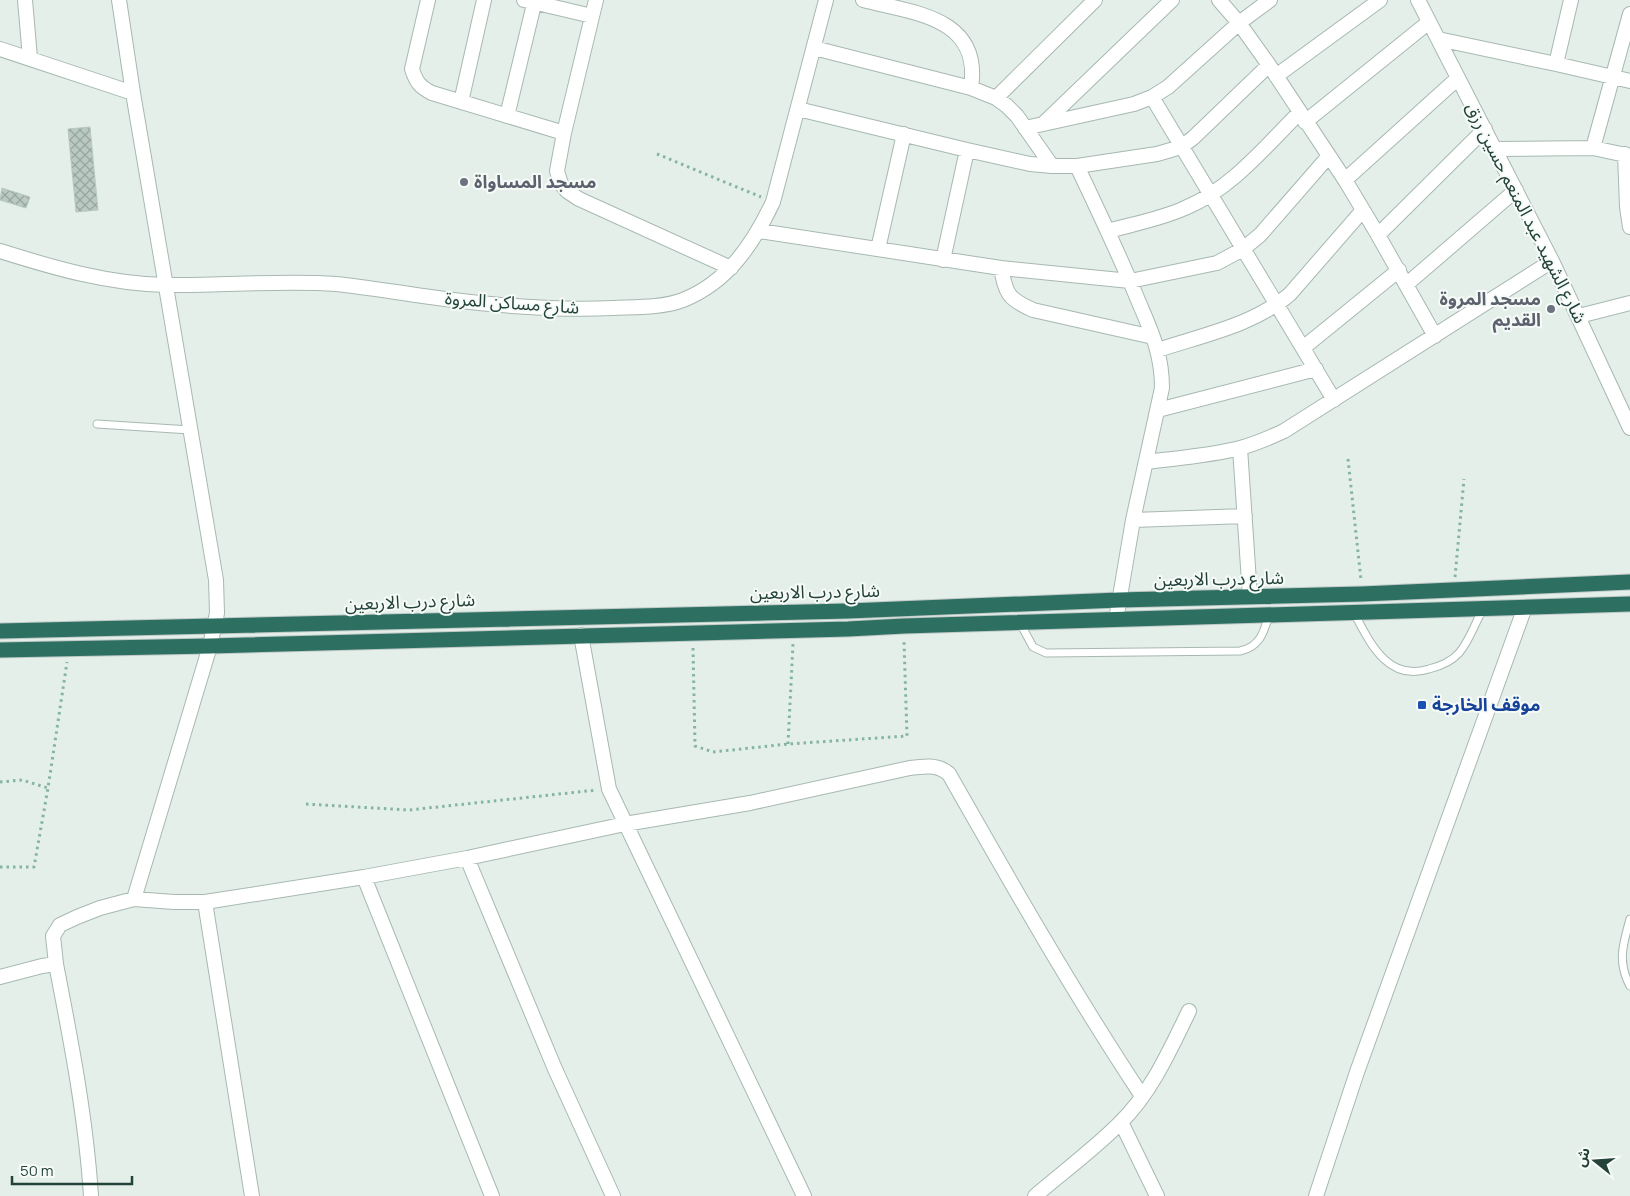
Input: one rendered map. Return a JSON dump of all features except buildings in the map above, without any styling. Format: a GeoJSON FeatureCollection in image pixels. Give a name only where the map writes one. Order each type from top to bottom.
{"type":"FeatureCollection","features":[{"type":"Feature","properties":{"kind":"highway","name":"شارع درب الاربعين"},"geometry":{"type":"LineString","coordinates":[[0,631],[848,611],[1119,600],[1362,594],[1630,582]]}},
{"type":"Feature","properties":{"kind":"highway","name":"شارع درب الاربعين"},"geometry":{"type":"LineString","coordinates":[[0,650],[848,629],[1020,622],[1630,604]]}},
{"type":"Feature","properties":{"kind":"highway"},"geometry":{"type":"LineString","coordinates":[[848,611],[848,629]]}},
{"type":"Feature","properties":{"kind":"street"},"geometry":{"type":"LineString","coordinates":[[25,0],[30,58]]}},
{"type":"Feature","properties":{"kind":"street"},"geometry":{"type":"LineString","coordinates":[[119,0],[133,93],[216,580],[217,613],[210,646],[134,899]]}},
{"type":"Feature","properties":{"kind":"street"},"geometry":{"type":"LineString","coordinates":[[428,0],[412,69],[415,80],[422,88],[432,93],[564,133]]}},
{"type":"Feature","properties":{"kind":"street"},"geometry":{"type":"LineString","coordinates":[[461,102],[484,0]]}},
{"type":"Feature","properties":{"kind":"street"},"geometry":{"type":"LineString","coordinates":[[596,0],[564,133],[557,171],[558,179],[567,191],[579,199],[731,268]]}},
{"type":"Feature","properties":{"kind":"street","name":"شارع مساكن المروة"},"geometry":{"type":"LineString","coordinates":[[0,251],[89,276],[130,283],[166,285],[292,282],[336,284],[542,309],[652,306],[682,300],[710,286],[731,268],[760,231],[774,202],[826,0]]}},
{"type":"Feature","properties":{"kind":"street"},"geometry":{"type":"LineString","coordinates":[[863,0],[925,16],[940,21],[953,29],[963,41],[970,55],[973,71],[970,88]]}},
{"type":"Feature","properties":{"kind":"street"},"geometry":{"type":"LineString","coordinates":[[996,98],[1095,0]]}},
{"type":"Feature","properties":{"kind":"street"},"geometry":{"type":"LineString","coordinates":[[1044,123],[1172,0]]}},
{"type":"Feature","properties":{"kind":"street"},"geometry":{"type":"LineString","coordinates":[[1219,0],[1239,23],[1273,71],[1328,157],[1345,180],[1399,270],[1435,336]]}},
{"type":"Feature","properties":{"kind":"street"},"geometry":{"type":"LineString","coordinates":[[1025,128],[1134,104],[1152,97],[1168,87],[1239,23],[1270,0]]}},
{"type":"Feature","properties":{"kind":"street"},"geometry":{"type":"LineString","coordinates":[[798,108],[1030,164],[1077,166],[1157,154],[1182,147],[1273,71],[1380,0]]}},
{"type":"Feature","properties":{"kind":"street","name":"شارع الشهيد عبد المنعم حسين رزق"},"geometry":{"type":"LineString","coordinates":[[1418,0],[1552,261],[1630,428]]}},
{"type":"Feature","properties":{"kind":"street"},"geometry":{"type":"LineString","coordinates":[[1556,64],[1570,0]]}},
{"type":"Feature","properties":{"kind":"street"},"geometry":{"type":"LineString","coordinates":[[507,116],[531,1],[592,16]]}},
{"type":"Feature","properties":{"kind":"street"},"geometry":{"type":"LineString","coordinates":[[1593,148],[1614,78],[1630,14]]}},
{"type":"Feature","properties":{"kind":"street"},"geometry":{"type":"LineString","coordinates":[[1108,231],[1184,209],[1211,194],[1302,117],[1429,22]]}},
{"type":"Feature","properties":{"kind":"street"},"geometry":{"type":"LineString","coordinates":[[1438,40],[1630,81]]}},
{"type":"Feature","properties":{"kind":"street"},"geometry":{"type":"LineString","coordinates":[[814,48],[970,88],[996,98],[1007,106],[1052,166]]}},
{"type":"Feature","properties":{"kind":"street"},"geometry":{"type":"LineString","coordinates":[[0,49],[133,93]]}},
{"type":"Feature","properties":{"kind":"street"},"geometry":{"type":"LineString","coordinates":[[1345,180],[1458,78]]}},
{"type":"Feature","properties":{"kind":"street"},"geometry":{"type":"LineString","coordinates":[[1152,97],[1334,400]]}},
{"type":"Feature","properties":{"kind":"street"},"geometry":{"type":"LineString","coordinates":[[1378,235],[1485,129]]}},
{"type":"Feature","properties":{"kind":"street"},"geometry":{"type":"LineString","coordinates":[[878,250],[904,134]]}},
{"type":"Feature","properties":{"kind":"street"},"geometry":{"type":"LineString","coordinates":[[1495,149],[1593,148],[1627,155],[1627,207],[1630,227]]}},
{"type":"Feature","properties":{"kind":"street"},"geometry":{"type":"LineString","coordinates":[[943,260],[967,150]]}},
{"type":"Feature","properties":{"kind":"street"},"geometry":{"type":"LineString","coordinates":[[760,231],[1001,268],[1130,281],[1217,263],[1243,249],[1260,235],[1328,157]]}},
{"type":"Feature","properties":{"kind":"street"},"geometry":{"type":"LineString","coordinates":[[1077,166],[1130,281],[1158,350],[1162,369],[1162,388],[1158,410],[1133,520],[1116,620]]}},
{"type":"Feature","properties":{"kind":"street"},"geometry":{"type":"LineString","coordinates":[[1406,284],[1516,190]]}},
{"type":"Feature","properties":{"kind":"street"},"geometry":{"type":"LineString","coordinates":[[1158,350],[1249,320],[1277,305],[1290,294],[1363,210]]}},
{"type":"Feature","properties":{"kind":"street"},"geometry":{"type":"LineString","coordinates":[[1146,462],[1219,453],[1262,441],[1284,431],[1552,261]]}},
{"type":"Feature","properties":{"kind":"street"},"geometry":{"type":"LineString","coordinates":[[1001,268],[1005,288],[1018,303],[1033,310],[1153,337]]}},
{"type":"Feature","properties":{"kind":"street"},"geometry":{"type":"LineString","coordinates":[[1303,348],[1399,270]]}},
{"type":"Feature","properties":{"kind":"street"},"geometry":{"type":"LineString","coordinates":[[1578,316],[1630,303]]}},
{"type":"Feature","properties":{"kind":"street"},"geometry":{"type":"LineString","coordinates":[[1158,410],[1316,369]]}},
{"type":"Feature","properties":{"kind":"street"},"geometry":{"type":"LineString","coordinates":[[1240,448],[1250,597]]}},
{"type":"Feature","properties":{"kind":"street"},"geometry":{"type":"LineString","coordinates":[[1133,520],[1245,516]]}},
{"type":"Feature","properties":{"kind":"street"},"geometry":{"type":"LineString","coordinates":[[1316,1196],[1357,1072],[1525,607]]}},
{"type":"Feature","properties":{"kind":"street"},"geometry":{"type":"LineString","coordinates":[[581,635],[609,789],[804,1196]]}},
{"type":"Feature","properties":{"kind":"street"},"geometry":{"type":"LineString","coordinates":[[90,1196],[88,1154],[71,1043],[56,964],[53,936],[60,926],[100,908],[134,899],[205,902],[364,877],[467,858],[625,824],[750,803],[924,766],[944,770],[949,774],[1033,922],[1094,1024],[1142,1096]]}},
{"type":"Feature","properties":{"kind":"street"},"geometry":{"type":"LineString","coordinates":[[467,858],[555,1069],[613,1196]]}},
{"type":"Feature","properties":{"kind":"street"},"geometry":{"type":"LineString","coordinates":[[364,877],[492,1196]]}},
{"type":"Feature","properties":{"kind":"street"},"geometry":{"type":"LineString","coordinates":[[205,902],[252,1196]]}},
{"type":"Feature","properties":{"kind":"street"},"geometry":{"type":"LineString","coordinates":[[0,977],[56,964]]}},
{"type":"Feature","properties":{"kind":"street"},"geometry":{"type":"LineString","coordinates":[[1035,1196],[1121,1122],[1142,1096],[1164,1061],[1189,1012]]}},
{"type":"Feature","properties":{"kind":"street"},"geometry":{"type":"LineString","coordinates":[[1121,1122],[1158,1196]]}},
{"type":"Feature","properties":{"kind":"lane"},"geometry":{"type":"LineString","coordinates":[[97,424],[190,430]]}},
{"type":"Feature","properties":{"kind":"lane"},"geometry":{"type":"LineString","coordinates":[[1354,613],[1371,644],[1381,657],[1401,670],[1411,672],[1424,671],[1450,662],[1459,653],[1467,640],[1483,608]]}},
{"type":"Feature","properties":{"kind":"lane"},"geometry":{"type":"LineString","coordinates":[[1020,622],[1033,647],[1046,654],[1240,650],[1249,649],[1256,644],[1265,630],[1269,615]]}},
{"type":"Feature","properties":{"kind":"lane"},"geometry":{"type":"LineString","coordinates":[[1630,918],[1622,953],[1623,972],[1630,986]]}},
{"type":"Feature","properties":{"kind":"path"},"geometry":{"type":"LineString","coordinates":[[657,154],[774,202]]}},
{"type":"Feature","properties":{"kind":"path"},"geometry":{"type":"LineString","coordinates":[[1348,459],[1362,594]]}},
{"type":"Feature","properties":{"kind":"path"},"geometry":{"type":"LineString","coordinates":[[1454,590],[1464,479]]}},
{"type":"Feature","properties":{"kind":"path"},"geometry":{"type":"LineString","coordinates":[[693,633],[695,746],[713,752],[788,744],[907,736],[904,626]]}},
{"type":"Feature","properties":{"kind":"path"},"geometry":{"type":"LineString","coordinates":[[788,744],[794,629]]}},
{"type":"Feature","properties":{"kind":"path"},"geometry":{"type":"LineString","coordinates":[[0,866],[34,867],[48,788],[68,648]]}},
{"type":"Feature","properties":{"kind":"path"},"geometry":{"type":"LineString","coordinates":[[0,782],[22,780],[48,788]]}},
{"type":"Feature","properties":{"kind":"path"},"geometry":{"type":"LineString","coordinates":[[306,804],[409,810],[609,789]]}},
{"type":"Feature","properties":{"kind":"place","name":"مسجد المساواة"},"geometry":{"type":"Point","coordinates":[464,182]}},
{"type":"Feature","properties":{"kind":"place","name":"مسجد المروة القديم"},"geometry":{"type":"Point","coordinates":[1551,309]}},
{"type":"Feature","properties":{"kind":"place","name":"موقف الخارجة"},"geometry":{"type":"Point","coordinates":[1422,705]}}]}
